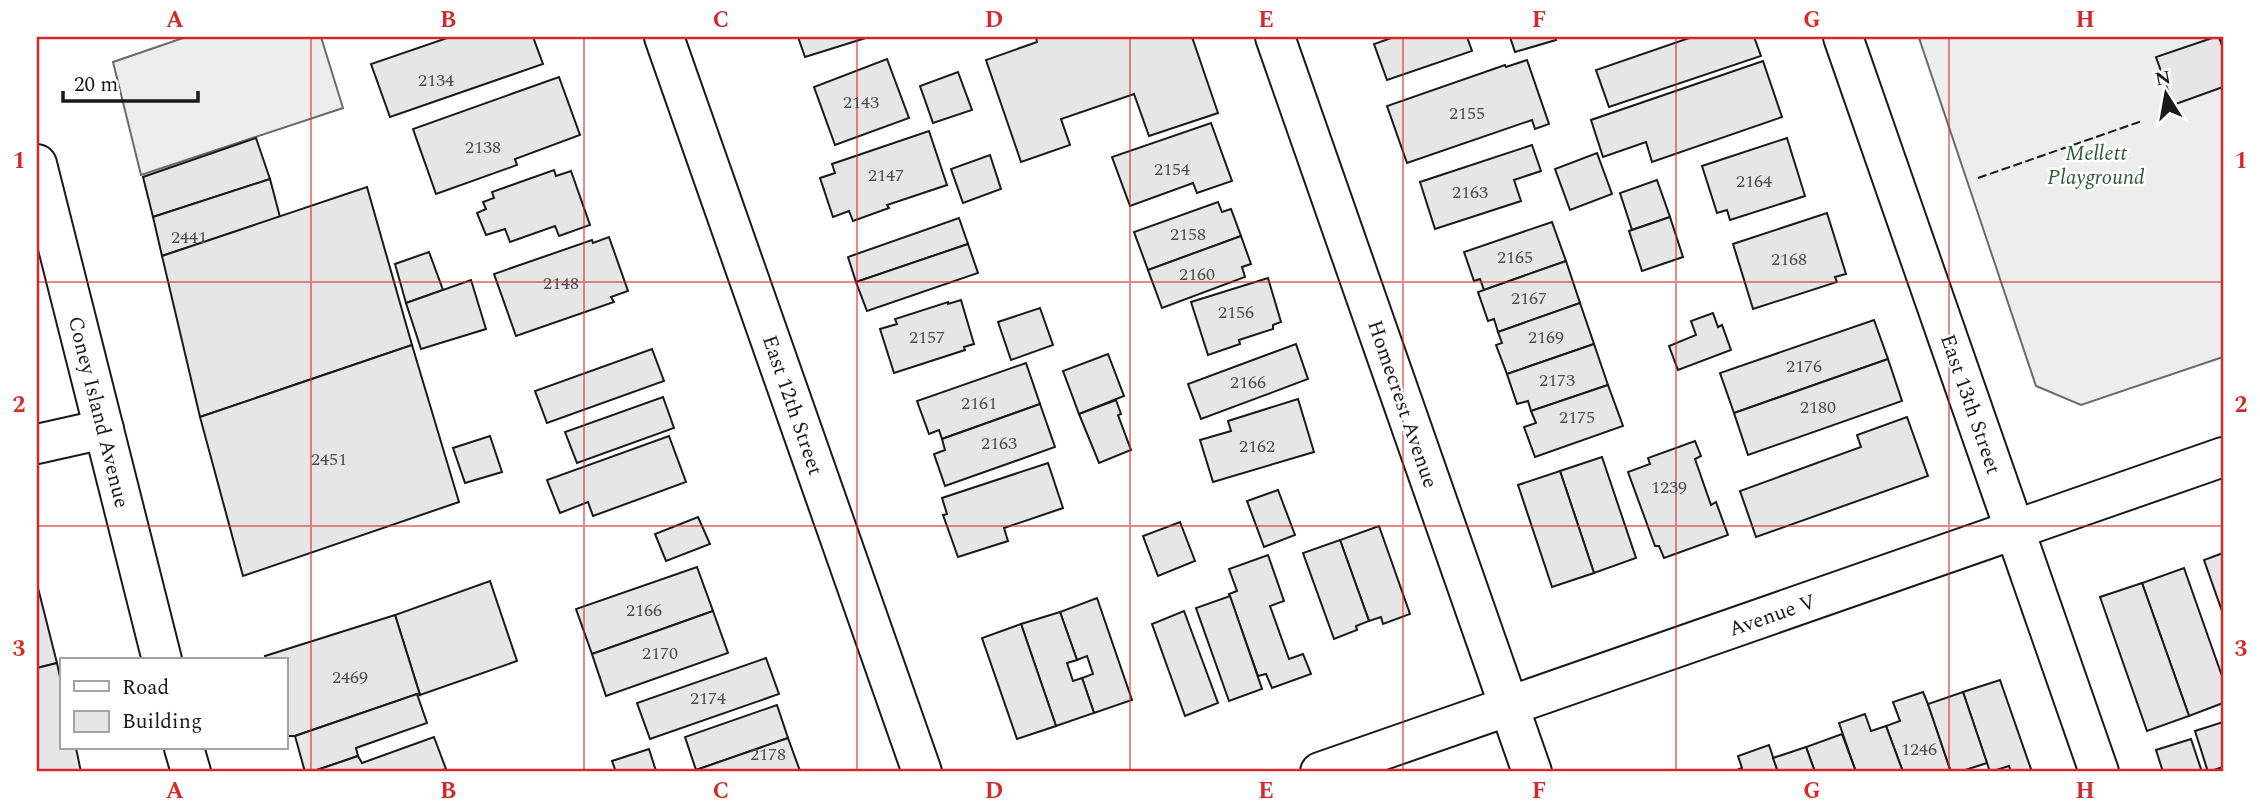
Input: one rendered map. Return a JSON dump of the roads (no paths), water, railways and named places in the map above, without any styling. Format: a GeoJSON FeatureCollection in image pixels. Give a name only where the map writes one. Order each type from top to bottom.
{"type":"FeatureCollection","features":[{"type":"Feature","properties":{"kind":"street","name":"East 12th Street"},"geometry":{"type":"LineString","coordinates":[[664,37],[922,772]]}},
{"type":"Feature","properties":{"kind":"street","name":"Homecrest Avenue"},"geometry":{"type":"LineString","coordinates":[[1275,37],[1532,772]]}},
{"type":"Feature","properties":{"kind":"street","name":"East 13th Street"},"geometry":{"type":"LineString","coordinates":[[1843,37],[2099,772]]}},
{"type":"Feature","properties":{"kind":"street","name":"Coney Island Avenue"},"geometry":{"type":"LineString","coordinates":[[37,164],[161,658]]}},
{"type":"Feature","properties":{"kind":"street"},"geometry":{"type":"LineString","coordinates":[[37,444],[104,429]]}},
{"type":"Feature","properties":{"kind":"street","name":"Avenue V"},"geometry":{"type":"LineString","coordinates":[[1321,772],[2223,457]]}},
{"type":"Feature","properties":{"kind":"street"},"geometry":{"type":"LineString","coordinates":[[185,750],[191,772]]}},
{"type":"Feature","properties":{"kind":"park label","name":"Mellett Playground"},"geometry":{"type":"Point","coordinates":[2096,165]}}]}
